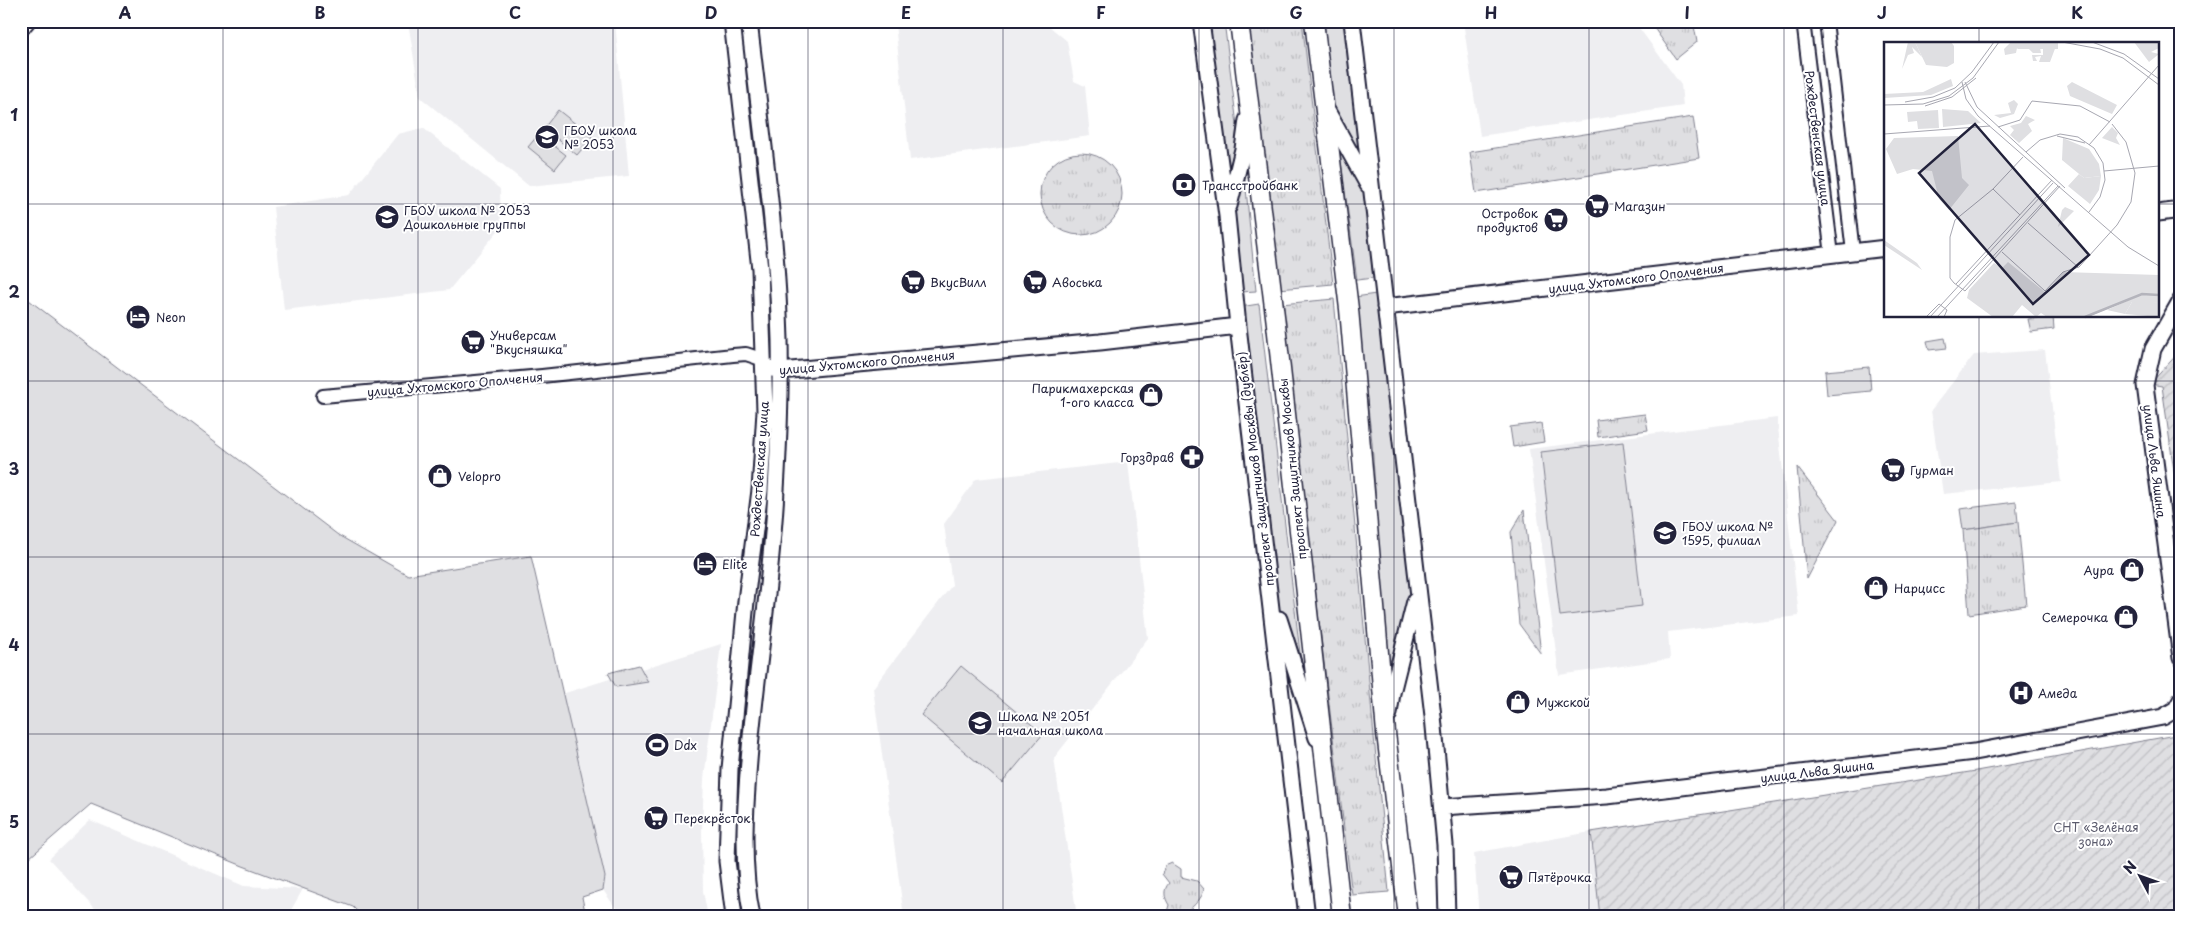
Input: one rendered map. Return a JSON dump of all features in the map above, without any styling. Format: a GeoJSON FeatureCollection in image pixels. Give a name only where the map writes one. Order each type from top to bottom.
{"type":"FeatureCollection","features":[{"type":"Feature","properties":{"kind":"main road","name":"проспект Защитников Москвы"},"geometry":{"type":"LineString","coordinates":[[1239,21],[1342,917]]}},
{"type":"Feature","properties":{"kind":"main road"},"geometry":{"type":"LineString","coordinates":[[1314,21],[1349,309],[1386,733],[1408,917]]}},
{"type":"Feature","properties":{"kind":"street"},"geometry":{"type":"LineString","coordinates":[[21,28],[27,21]]}},
{"type":"Feature","properties":{"kind":"street","name":"Рождественская улица"},"geometry":{"type":"LineString","coordinates":[[732,21],[760,268],[765,411],[760,490],[746,601],[727,814],[727,861],[734,917]]}},
{"type":"Feature","properties":{"kind":"street","name":"Рождественская улица"},"geometry":{"type":"LineString","coordinates":[[749,21],[775,267],[780,372],[776,492],[748,771],[745,821],[747,870],[752,917]]}},
{"type":"Feature","properties":{"kind":"street","name":"проспект Защитников Москвы (дублёр)"},"geometry":{"type":"LineString","coordinates":[[1201,21],[1227,216],[1238,326],[1307,917]]}},
{"type":"Feature","properties":{"kind":"street"},"geometry":{"type":"LineString","coordinates":[[1352,21],[1442,808],[1447,917]]}},
{"type":"Feature","properties":{"kind":"street","name":"Рождественская улица"},"geometry":{"type":"LineString","coordinates":[[1803,21],[1832,255]]}},
{"type":"Feature","properties":{"kind":"street"},"geometry":{"type":"LineString","coordinates":[[1826,21],[1853,252]]}},
{"type":"Feature","properties":{"kind":"street"},"geometry":{"type":"LineString","coordinates":[[1227,216],[1243,149],[1249,102]]}},
{"type":"Feature","properties":{"kind":"street"},"geometry":{"type":"LineString","coordinates":[[1323,104],[1371,191]]}},
{"type":"Feature","properties":{"kind":"street"},"geometry":{"type":"LineString","coordinates":[[2160,213],[2179,211]]}},
{"type":"Feature","properties":{"kind":"street","name":"улица Ухтомского Ополчения"},"geometry":{"type":"LineString","coordinates":[[1385,307],[1884,248]]}},
{"type":"Feature","properties":{"kind":"street","name":"улица Льва Яшина"},"geometry":{"type":"LineString","coordinates":[[2181,300],[2153,349],[2145,385],[2181,658]]}},
{"type":"Feature","properties":{"kind":"street","name":"улица Ухтомского Ополчения"},"geometry":{"type":"LineString","coordinates":[[323,396],[542,376],[746,354],[764,360],[770,368],[780,372],[1100,342],[1238,326]]}},
{"type":"Feature","properties":{"kind":"street"},"geometry":{"type":"LineString","coordinates":[[1386,733],[1392,693],[1417,589]]}},
{"type":"Feature","properties":{"kind":"street"},"geometry":{"type":"LineString","coordinates":[[1269,592],[1295,666],[1326,768]]}},
{"type":"Feature","properties":{"kind":"street","name":"улица Льва Яшина"},"geometry":{"type":"LineString","coordinates":[[1442,808],[1607,796],[1974,752],[2163,718],[2176,710],[2181,700]]}},
{"type":"Feature","properties":{"kind":"shaded area","name":"ГБОУ школа № 2053"},"geometry":{"type":"Polygon","coordinates":[[[414,21],[615,21],[629,176],[529,186],[420,97],[409,28],[414,21]]]}},
{"type":"Feature","properties":{"kind":"shaded area"},"geometry":{"type":"Polygon","coordinates":[[[898,21],[1043,21],[1067,41],[1074,81],[1085,86],[1090,136],[910,160],[895,24],[898,21]]]}},
{"type":"Feature","properties":{"kind":"shaded area"},"geometry":{"type":"Polygon","coordinates":[[[1463,21],[1634,21],[1681,85],[1683,106],[1480,136],[1463,21]]]}},
{"type":"Feature","properties":{"kind":"shaded area","name":"ГБОУ школа № 2053 Дошкольные группы"},"geometry":{"type":"Polygon","coordinates":[[[423,128],[500,189],[501,227],[449,290],[284,310],[273,207],[349,195],[398,134],[423,128]]]}},
{"type":"Feature","properties":{"kind":"shaded area"},"geometry":{"type":"Polygon","coordinates":[[[2045,350],[2061,482],[1943,494],[1931,410],[1974,355],[2045,350]]]}},
{"type":"Feature","properties":{"kind":"shaded area","name":"ГБОУ школа № 1595, филиал"},"geometry":{"type":"Polygon","coordinates":[[[1777,418],[1799,616],[1668,632],[1670,659],[1559,675],[1529,449],[1777,418]]]}},
{"type":"Feature","properties":{"kind":"shaded area","name":"Школа № 2051 начальная школа"},"geometry":{"type":"Polygon","coordinates":[[[1128,462],[1148,638],[1054,758],[1077,917],[904,917],[873,688],[952,585],[944,524],[976,479],[1128,462]]]}},
{"type":"Feature","properties":{"kind":"shaded area"},"geometry":{"type":"Polygon","coordinates":[[[721,644],[704,779],[702,831],[703,891],[708,917],[622,917],[603,890],[605,877],[562,694],[721,644]]]}},
{"type":"Feature","properties":{"kind":"shaded area"},"geometry":{"type":"Polygon","coordinates":[[[90,820],[244,886],[303,889],[287,917],[102,917],[49,859],[90,820]]]}},
{"type":"Feature","properties":{"kind":"shaded area"},"geometry":{"type":"Polygon","coordinates":[[[1591,832],[1600,917],[1479,917],[1474,853],[1591,832]]]}},
{"type":"Feature","properties":{"kind":"green space"},"geometry":{"type":"Polygon","coordinates":[[[1207,21],[1224,21],[1237,125],[1235,147],[1226,180],[1207,21]]]}},
{"type":"Feature","properties":{"kind":"green space"},"geometry":{"type":"Polygon","coordinates":[[[1248,21],[1302,21],[1333,284],[1279,289],[1248,21]]]}},
{"type":"Feature","properties":{"kind":"green space"},"geometry":{"type":"Polygon","coordinates":[[[1324,21],[1345,21],[1364,167],[1334,107],[1324,21]]]}},
{"type":"Feature","properties":{"kind":"green space"},"geometry":{"type":"Polygon","coordinates":[[[1649,21],[1693,21],[1697,42],[1676,59],[1649,21]]]}},
{"type":"Feature","properties":{"kind":"green space"},"geometry":{"type":"Polygon","coordinates":[[[558,110],[592,137],[577,155],[544,128],[558,110]]]}},
{"type":"Feature","properties":{"kind":"green space"},"geometry":{"type":"Polygon","coordinates":[[[1693,117],[1699,158],[1476,193],[1470,152],[1693,117]]]}},
{"type":"Feature","properties":{"kind":"green space"},"geometry":{"type":"Polygon","coordinates":[[[539,134],[566,155],[555,169],[528,147],[539,134]]]}},
{"type":"Feature","properties":{"kind":"green space"},"geometry":{"type":"Polygon","coordinates":[[[1339,146],[1365,190],[1373,278],[1357,280],[1339,146]]]}},
{"type":"Feature","properties":{"kind":"green space"},"geometry":{"type":"Polygon","coordinates":[[[1073,153],[1089,153],[1104,160],[1115,171],[1122,186],[1119,210],[1110,223],[1089,235],[1073,235],[1058,228],[1047,217],[1040,202],[1040,186],[1047,171],[1058,160],[1073,153]]]}},
{"type":"Feature","properties":{"kind":"green space"},"geometry":{"type":"Polygon","coordinates":[[[1244,168],[1256,291],[1241,292],[1232,213],[1244,168]]]}},
{"type":"Feature","properties":{"kind":"green space"},"geometry":{"type":"Polygon","coordinates":[[[21,294],[338,535],[408,575],[531,556],[605,877],[603,890],[582,897],[586,917],[363,917],[353,907],[243,866],[91,804],[21,865],[21,294]]]}},
{"type":"Feature","properties":{"kind":"green space"},"geometry":{"type":"Polygon","coordinates":[[[1376,294],[1411,590],[1388,687],[1372,442],[1355,297],[1376,294]]]}},
{"type":"Feature","properties":{"kind":"green space"},"geometry":{"type":"Polygon","coordinates":[[[1334,299],[1389,892],[1352,895],[1281,304],[1334,299]]]}},
{"type":"Feature","properties":{"kind":"green space"},"geometry":{"type":"Polygon","coordinates":[[[1259,304],[1303,678],[1273,590],[1240,307],[1259,304]]]}},
{"type":"Feature","properties":{"kind":"green space"},"geometry":{"type":"Polygon","coordinates":[[[2053,318],[2054,329],[2031,332],[2028,319],[2053,318]]]}},
{"type":"Feature","properties":{"kind":"green space"},"geometry":{"type":"Polygon","coordinates":[[[1945,338],[1947,348],[1929,350],[1927,341],[1945,338]]]}},
{"type":"Feature","properties":{"kind":"green space"},"geometry":{"type":"Polygon","coordinates":[[[2181,350],[2181,521],[2162,386],[2150,384],[2181,350]]]}},
{"type":"Feature","properties":{"kind":"green space"},"geometry":{"type":"Polygon","coordinates":[[[1869,367],[1871,391],[1827,395],[1825,371],[1869,367]]]}},
{"type":"Feature","properties":{"kind":"green space"},"geometry":{"type":"Polygon","coordinates":[[[1645,414],[1648,430],[1598,437],[1596,420],[1645,414]]]}},
{"type":"Feature","properties":{"kind":"green space"},"geometry":{"type":"Polygon","coordinates":[[[1541,423],[1544,442],[1513,447],[1510,427],[1541,423]]]}},
{"type":"Feature","properties":{"kind":"green space"},"geometry":{"type":"Polygon","coordinates":[[[1623,442],[1642,606],[1560,616],[1541,452],[1623,442]]]}},
{"type":"Feature","properties":{"kind":"green space"},"geometry":{"type":"Polygon","coordinates":[[[1797,467],[1838,520],[1807,579],[1797,467]]]}},
{"type":"Feature","properties":{"kind":"green space"},"geometry":{"type":"Polygon","coordinates":[[[2016,502],[2018,522],[1963,530],[1960,509],[2016,502]]]}},
{"type":"Feature","properties":{"kind":"green space"},"geometry":{"type":"Polygon","coordinates":[[[1524,510],[1541,654],[1519,624],[1511,532],[1524,510]]]}},
{"type":"Feature","properties":{"kind":"green space"},"geometry":{"type":"Polygon","coordinates":[[[2018,522],[2026,605],[1969,614],[1963,530],[2018,522]]]}},
{"type":"Feature","properties":{"kind":"green space"},"geometry":{"type":"Polygon","coordinates":[[[639,665],[648,682],[616,687],[608,673],[639,665]]]}},
{"type":"Feature","properties":{"kind":"green space"},"geometry":{"type":"Polygon","coordinates":[[[961,666],[1043,734],[1002,783],[921,715],[961,666]]]}},
{"type":"Feature","properties":{"kind":"green space","name":"СНТ «Зелёная зона»"},"geometry":{"type":"Polygon","coordinates":[[[2181,734],[2181,917],[1600,917],[1591,832],[1976,771],[2181,734]]]}},
{"type":"Feature","properties":{"kind":"green space"},"geometry":{"type":"Polygon","coordinates":[[[1172,863],[1181,869],[1181,877],[1197,881],[1204,889],[1200,898],[1186,911],[1184,917],[1169,917],[1167,912],[1169,905],[1165,891],[1169,883],[1162,874],[1165,866],[1172,863]]]}},
{"type":"Feature","properties":{"kind":"place","name":"ГБОУ школа № 2053"},"geometry":{"type":"Point","coordinates":[547,137]}},
{"type":"Feature","properties":{"kind":"place","name":"Трансстройбанк"},"geometry":{"type":"Point","coordinates":[1184,185]}},
{"type":"Feature","properties":{"kind":"place","name":"Магазин"},"geometry":{"type":"Point","coordinates":[1597,206]}},
{"type":"Feature","properties":{"kind":"place","name":"ГБОУ школа № 2053 Дошкольные группы"},"geometry":{"type":"Point","coordinates":[387,217]}},
{"type":"Feature","properties":{"kind":"place","name":"Островок продуктов"},"geometry":{"type":"Point","coordinates":[1556,220]}},
{"type":"Feature","properties":{"kind":"place","name":"ВкусВилл"},"geometry":{"type":"Point","coordinates":[913,282]}},
{"type":"Feature","properties":{"kind":"place","name":"Авоська"},"geometry":{"type":"Point","coordinates":[1035,282]}},
{"type":"Feature","properties":{"kind":"place","name":"Neon"},"geometry":{"type":"Point","coordinates":[138,317]}},
{"type":"Feature","properties":{"kind":"place","name":"Универсам \"Вкусняшка\""},"geometry":{"type":"Point","coordinates":[473,342]}},
{"type":"Feature","properties":{"kind":"place","name":"Парикмахерская 1-ого класса"},"geometry":{"type":"Point","coordinates":[1151,395]}},
{"type":"Feature","properties":{"kind":"place","name":"Горздрав"},"geometry":{"type":"Point","coordinates":[1192,457]}},
{"type":"Feature","properties":{"kind":"place","name":"Гурман"},"geometry":{"type":"Point","coordinates":[1893,470]}},
{"type":"Feature","properties":{"kind":"place","name":"Velopro"},"geometry":{"type":"Point","coordinates":[440,476]}},
{"type":"Feature","properties":{"kind":"place","name":"ГБОУ школа № 1595, филиал"},"geometry":{"type":"Point","coordinates":[1665,533]}},
{"type":"Feature","properties":{"kind":"place","name":"Elite"},"geometry":{"type":"Point","coordinates":[705,564]}},
{"type":"Feature","properties":{"kind":"place","name":"Аура"},"geometry":{"type":"Point","coordinates":[2132,570]}},
{"type":"Feature","properties":{"kind":"place","name":"Нарцисс"},"geometry":{"type":"Point","coordinates":[1876,588]}},
{"type":"Feature","properties":{"kind":"place","name":"Семерочка"},"geometry":{"type":"Point","coordinates":[2126,617]}},
{"type":"Feature","properties":{"kind":"place","name":"Амеда"},"geometry":{"type":"Point","coordinates":[2021,693]}},
{"type":"Feature","properties":{"kind":"place","name":"Мужской"},"geometry":{"type":"Point","coordinates":[1518,702]}},
{"type":"Feature","properties":{"kind":"place","name":"Школа № 2051 начальная школа"},"geometry":{"type":"Point","coordinates":[980,723]}},
{"type":"Feature","properties":{"kind":"place","name":"Ddx"},"geometry":{"type":"Point","coordinates":[657,745]}},
{"type":"Feature","properties":{"kind":"place","name":"Перекрёсток"},"geometry":{"type":"Point","coordinates":[656,818]}},
{"type":"Feature","properties":{"kind":"place","name":"Пятёрочка"},"geometry":{"type":"Point","coordinates":[1511,877]}}]}
